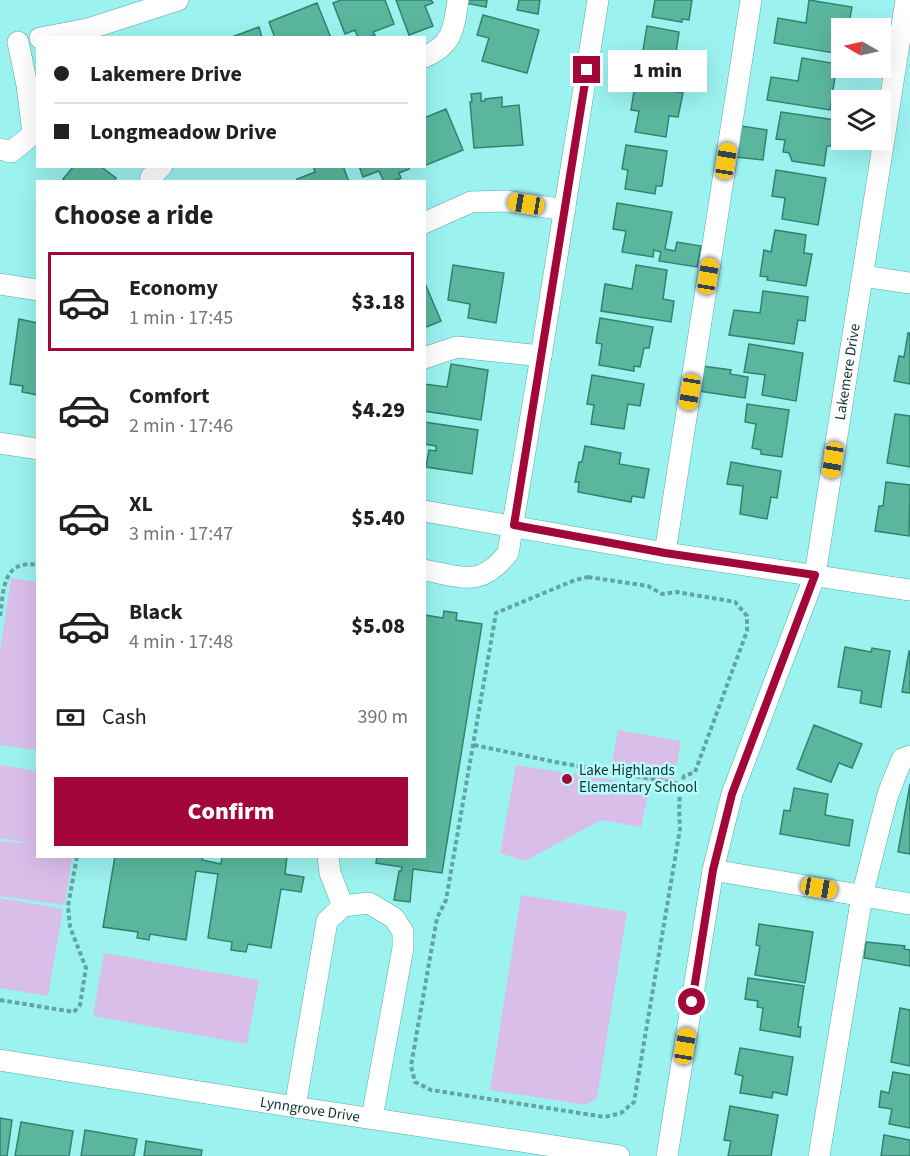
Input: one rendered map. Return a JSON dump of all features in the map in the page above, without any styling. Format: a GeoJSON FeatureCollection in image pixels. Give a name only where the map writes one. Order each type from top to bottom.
{"type":"FeatureCollection","features":[{"type":"Feature","properties":{"kind":"street"},"geometry":{"type":"LineString","coordinates":[[51,36],[88,29],[178,0]]}},
{"type":"Feature","properties":{"kind":"street"},"geometry":{"type":"LineString","coordinates":[[426,56],[446,46],[454,27],[458,0]]}},
{"type":"Feature","properties":{"kind":"street"},"geometry":{"type":"LineString","coordinates":[[426,570],[469,578],[481,577],[493,570],[508,553],[598,0]]}},
{"type":"Feature","properties":{"kind":"street"},"geometry":{"type":"LineString","coordinates":[[665,553],[751,0]]}},
{"type":"Feature","properties":{"kind":"street","name":"Lakemere Drive"},"geometry":{"type":"LineString","coordinates":[[667,1156],[713,870],[732,794],[815,575],[906,0]]}},
{"type":"Feature","properties":{"kind":"street"},"geometry":{"type":"LineString","coordinates":[[0,149],[10,152],[33,134],[24,41]]}},
{"type":"Feature","properties":{"kind":"street"},"geometry":{"type":"LineString","coordinates":[[150,180],[160,168]]}},
{"type":"Feature","properties":{"kind":"street"},"geometry":{"type":"LineString","coordinates":[[426,222],[471,202],[506,201],[565,210]]}},
{"type":"Feature","properties":{"kind":"street"},"geometry":{"type":"LineString","coordinates":[[863,276],[910,283]]}},
{"type":"Feature","properties":{"kind":"street"},"geometry":{"type":"LineString","coordinates":[[0,284],[36,290]]}},
{"type":"Feature","properties":{"kind":"street"},"geometry":{"type":"LineString","coordinates":[[426,357],[457,347],[541,356]]}},
{"type":"Feature","properties":{"kind":"street"},"geometry":{"type":"LineString","coordinates":[[0,443],[36,448]]}},
{"type":"Feature","properties":{"kind":"street"},"geometry":{"type":"LineString","coordinates":[[426,511],[665,553],[910,590]]}},
{"type":"Feature","properties":{"kind":"street"},"geometry":{"type":"LineString","coordinates":[[819,1156],[862,896],[888,794],[902,759],[910,756]]}},
{"type":"Feature","properties":{"kind":"street"},"geometry":{"type":"LineString","coordinates":[[328,858],[330,873],[343,906]]}},
{"type":"Feature","properties":{"kind":"street"},"geometry":{"type":"LineString","coordinates":[[713,870],[910,904]]}},
{"type":"Feature","properties":{"kind":"street"},"geometry":{"type":"LineString","coordinates":[[295,1107],[327,921],[343,906],[369,903],[394,918],[403,932],[403,948],[372,1119]]}},
{"type":"Feature","properties":{"kind":"street","name":"Lynngrove Drive"},"geometry":{"type":"LineString","coordinates":[[0,1060],[619,1156]]}},
{"type":"Feature","properties":{"kind":"path"},"geometry":{"type":"LineString","coordinates":[[0,616],[5,584],[10,570],[24,562],[36,565]]}},
{"type":"Feature","properties":{"kind":"path"},"geometry":{"type":"LineString","coordinates":[[588,577],[648,586],[662,594],[677,592],[735,602],[747,616],[747,631],[695,772],[684,776],[681,784],[678,801],[680,829],[634,1102],[621,1113],[605,1117],[431,1089],[415,1082],[411,1066],[438,918],[446,900],[496,614],[588,577]]}},
{"type":"Feature","properties":{"kind":"path"},"geometry":{"type":"LineString","coordinates":[[474,745],[681,784]]}},
{"type":"Feature","properties":{"kind":"path"},"geometry":{"type":"LineString","coordinates":[[0,1000],[74,1012],[80,1005],[86,968],[70,927],[68,906],[76,858]]}},
{"type":"Feature","properties":{"kind":"shaded area"},"geometry":{"type":"Polygon","coordinates":[[[11,578],[36,582],[36,750],[0,745],[0,651],[11,578]]]}},
{"type":"Feature","properties":{"kind":"shaded area"},"geometry":{"type":"Polygon","coordinates":[[[618,730],[681,741],[673,784],[610,774],[618,730]]]}},
{"type":"Feature","properties":{"kind":"shaded area"},"geometry":{"type":"Polygon","coordinates":[[[0,765],[36,771],[36,858],[72,858],[65,905],[0,896],[0,841],[33,844],[0,838],[0,765]]]}},
{"type":"Feature","properties":{"kind":"shaded area"},"geometry":{"type":"Polygon","coordinates":[[[516,765],[650,786],[641,827],[601,820],[525,861],[500,853],[516,765]]]}},
{"type":"Feature","properties":{"kind":"shaded area"},"geometry":{"type":"Polygon","coordinates":[[[521,895],[627,912],[597,1098],[586,1105],[490,1090],[521,895]]]}},
{"type":"Feature","properties":{"kind":"shaded area"},"geometry":{"type":"Polygon","coordinates":[[[0,898],[63,909],[48,996],[0,988],[0,898]]]}},
{"type":"Feature","properties":{"kind":"shaded area"},"geometry":{"type":"Polygon","coordinates":[[[104,953],[259,980],[247,1044],[93,1016],[104,953]]]}},
{"type":"Feature","properties":{"kind":"building"},"geometry":{"type":"Polygon","coordinates":[[[341,0],[385,0],[394,24],[373,32],[375,35],[372,36],[357,36],[355,30],[345,34],[333,3],[341,0]]]}},
{"type":"Feature","properties":{"kind":"building"},"geometry":{"type":"Polygon","coordinates":[[[396,0],[431,0],[433,3],[425,6],[433,26],[409,35],[396,0]]]}},
{"type":"Feature","properties":{"kind":"building"},"geometry":{"type":"Polygon","coordinates":[[[465,0],[487,0],[486,7],[465,3],[465,0]]]}},
{"type":"Feature","properties":{"kind":"building"},"geometry":{"type":"Polygon","coordinates":[[[519,0],[540,0],[538,14],[517,10],[519,0]]]}},
{"type":"Feature","properties":{"kind":"building"},"geometry":{"type":"Polygon","coordinates":[[[655,0],[692,0],[689,20],[682,19],[682,22],[652,17],[655,0]]]}},
{"type":"Feature","properties":{"kind":"building"},"geometry":{"type":"Polygon","coordinates":[[[809,0],[852,7],[850,18],[831,18],[831,52],[774,43],[778,18],[806,23],[809,0]]]}},
{"type":"Feature","properties":{"kind":"building"},"geometry":{"type":"Polygon","coordinates":[[[317,3],[330,36],[274,36],[269,22],[317,3]]]}},
{"type":"Feature","properties":{"kind":"building"},"geometry":{"type":"Polygon","coordinates":[[[483,15],[539,30],[527,73],[482,61],[489,38],[477,35],[483,15]]]}},
{"type":"Feature","properties":{"kind":"building"},"geometry":{"type":"Polygon","coordinates":[[[647,26],[679,32],[672,80],[639,75],[647,26]]]}},
{"type":"Feature","properties":{"kind":"building"},"geometry":{"type":"Polygon","coordinates":[[[259,27],[261,36],[234,36],[259,27]]]}},
{"type":"Feature","properties":{"kind":"building"},"geometry":{"type":"Polygon","coordinates":[[[802,58],[831,63],[831,78],[835,78],[833,90],[831,90],[830,110],[767,100],[771,77],[798,81],[802,58]]]}},
{"type":"Feature","properties":{"kind":"building"},"geometry":{"type":"Polygon","coordinates":[[[635,85],[683,93],[678,117],[669,116],[666,137],[635,132],[639,111],[631,110],[635,85]]]}},
{"type":"Feature","properties":{"kind":"building"},"geometry":{"type":"Polygon","coordinates":[[[481,93],[481,101],[502,97],[502,107],[519,105],[523,145],[474,148],[471,94],[481,93]]]}},
{"type":"Feature","properties":{"kind":"building"},"geometry":{"type":"Polygon","coordinates":[[[446,109],[463,150],[426,165],[426,117],[446,109]]]}},
{"type":"Feature","properties":{"kind":"building"},"geometry":{"type":"Polygon","coordinates":[[[781,112],[831,119],[831,146],[827,146],[824,166],[792,161],[789,153],[783,152],[785,140],[776,139],[781,112]]]}},
{"type":"Feature","properties":{"kind":"building"},"geometry":{"type":"Polygon","coordinates":[[[741,126],[767,130],[763,160],[736,157],[741,126]]]}},
{"type":"Feature","properties":{"kind":"building"},"geometry":{"type":"Polygon","coordinates":[[[626,145],[667,151],[662,186],[656,186],[655,194],[625,189],[628,170],[622,169],[626,145]]]}},
{"type":"Feature","properties":{"kind":"building"},"geometry":{"type":"Polygon","coordinates":[[[72,168],[103,168],[116,178],[115,180],[63,179],[72,168]]]}},
{"type":"Feature","properties":{"kind":"building"},"geometry":{"type":"Polygon","coordinates":[[[314,168],[344,168],[348,180],[297,179],[315,172],[314,168]]]}},
{"type":"Feature","properties":{"kind":"building"},"geometry":{"type":"Polygon","coordinates":[[[360,168],[409,169],[399,173],[401,178],[396,180],[383,180],[379,171],[363,177],[360,168]]]}},
{"type":"Feature","properties":{"kind":"building"},"geometry":{"type":"Polygon","coordinates":[[[776,170],[826,178],[818,225],[782,219],[785,198],[772,196],[776,170]]]}},
{"type":"Feature","properties":{"kind":"building"},"geometry":{"type":"Polygon","coordinates":[[[617,203],[672,212],[665,249],[675,251],[677,242],[701,246],[697,267],[659,261],[661,252],[654,250],[653,257],[622,252],[626,231],[613,229],[617,203]]]}},
{"type":"Feature","properties":{"kind":"building"},"geometry":{"type":"Polygon","coordinates":[[[775,230],[806,235],[804,253],[812,254],[806,286],[767,280],[768,277],[760,276],[764,250],[771,252],[775,230]]]}},
{"type":"Feature","properties":{"kind":"building"},"geometry":{"type":"Polygon","coordinates":[[[453,265],[504,273],[496,323],[468,318],[470,304],[448,300],[453,265]]]}},
{"type":"Feature","properties":{"kind":"building"},"geometry":{"type":"Polygon","coordinates":[[[636,265],[667,270],[663,299],[674,301],[671,322],[601,311],[605,284],[632,289],[636,265]]]}},
{"type":"Feature","properties":{"kind":"building"},"geometry":{"type":"Polygon","coordinates":[[[426,286],[441,321],[426,327],[426,286]]]}},
{"type":"Feature","properties":{"kind":"building"},"geometry":{"type":"Polygon","coordinates":[[[763,291],[808,297],[805,321],[798,320],[794,344],[729,335],[734,310],[760,313],[763,291]]]}},
{"type":"Feature","properties":{"kind":"building"},"geometry":{"type":"Polygon","coordinates":[[[600,318],[653,327],[649,348],[644,348],[640,367],[634,366],[634,371],[599,365],[602,344],[596,343],[600,318]]]}},
{"type":"Feature","properties":{"kind":"building"},"geometry":{"type":"Polygon","coordinates":[[[19,319],[36,323],[36,395],[22,392],[23,386],[10,384],[19,319]]]}},
{"type":"Feature","properties":{"kind":"building"},"geometry":{"type":"Polygon","coordinates":[[[908,333],[910,333],[910,384],[894,381],[899,356],[904,357],[908,333]]]}},
{"type":"Feature","properties":{"kind":"building"},"geometry":{"type":"Polygon","coordinates":[[[749,344],[803,353],[796,401],[762,395],[765,375],[744,372],[749,344]]]}},
{"type":"Feature","properties":{"kind":"building"},"geometry":{"type":"Polygon","coordinates":[[[451,364],[488,370],[481,420],[426,411],[426,384],[447,387],[451,364]]]}},
{"type":"Feature","properties":{"kind":"building"},"geometry":{"type":"Polygon","coordinates":[[[702,366],[731,370],[730,374],[748,377],[745,398],[699,391],[702,366]]]}},
{"type":"Feature","properties":{"kind":"building"},"geometry":{"type":"Polygon","coordinates":[[[592,375],[644,384],[640,406],[628,404],[624,429],[591,424],[594,405],[587,404],[592,375]]]}},
{"type":"Feature","properties":{"kind":"building"},"geometry":{"type":"Polygon","coordinates":[[[747,404],[789,410],[782,457],[761,454],[761,450],[752,448],[756,424],[745,422],[747,404]]]}},
{"type":"Feature","properties":{"kind":"building"},"geometry":{"type":"Polygon","coordinates":[[[895,414],[910,416],[910,467],[887,463],[895,414]]]}},
{"type":"Feature","properties":{"kind":"building"},"geometry":{"type":"Polygon","coordinates":[[[426,422],[478,430],[472,474],[426,467],[429,450],[436,451],[436,446],[426,444],[426,422]]]}},
{"type":"Feature","properties":{"kind":"building"},"geometry":{"type":"Polygon","coordinates":[[[585,446],[621,453],[619,464],[649,469],[644,498],[632,496],[631,502],[578,492],[579,482],[575,482],[585,446]]]}},
{"type":"Feature","properties":{"kind":"building"},"geometry":{"type":"Polygon","coordinates":[[[731,462],[781,471],[777,498],[771,497],[767,519],[740,514],[743,486],[727,484],[731,462]]]}},
{"type":"Feature","properties":{"kind":"building"},"geometry":{"type":"Polygon","coordinates":[[[886,482],[910,485],[909,536],[875,531],[879,506],[883,506],[886,482]]]}},
{"type":"Feature","properties":{"kind":"building"},"geometry":{"type":"Polygon","coordinates":[[[444,611],[457,613],[456,620],[482,624],[442,873],[413,869],[410,902],[394,900],[399,871],[402,867],[376,863],[377,858],[426,858],[426,615],[443,618],[444,611]]]}},
{"type":"Feature","properties":{"kind":"building"},"geometry":{"type":"Polygon","coordinates":[[[845,647],[871,652],[872,648],[890,651],[881,707],[860,703],[862,691],[838,687],[845,647]]]}},
{"type":"Feature","properties":{"kind":"building"},"geometry":{"type":"Polygon","coordinates":[[[910,651],[910,693],[902,692],[910,651]]]}},
{"type":"Feature","properties":{"kind":"building"},"geometry":{"type":"Polygon","coordinates":[[[814,725],[862,744],[852,768],[839,763],[831,782],[797,769],[814,725]]]}},
{"type":"Feature","properties":{"kind":"building"},"geometry":{"type":"Polygon","coordinates":[[[910,784],[910,854],[898,852],[910,784]]]}},
{"type":"Feature","properties":{"kind":"building"},"geometry":{"type":"Polygon","coordinates":[[[794,788],[828,794],[825,815],[853,820],[849,846],[780,834],[784,810],[790,811],[794,788]]]}},
{"type":"Feature","properties":{"kind":"building"},"geometry":{"type":"Polygon","coordinates":[[[115,858],[202,858],[202,860],[221,864],[222,858],[287,858],[285,874],[304,877],[301,892],[281,889],[271,948],[248,944],[246,952],[231,950],[232,942],[208,938],[218,874],[196,871],[186,940],[150,934],[149,940],[137,938],[138,932],[103,927],[115,858]]]}},
{"type":"Feature","properties":{"kind":"building"},"geometry":{"type":"Polygon","coordinates":[[[759,924],[813,932],[805,983],[755,975],[760,946],[756,945],[759,924]]]}},
{"type":"Feature","properties":{"kind":"building"},"geometry":{"type":"Polygon","coordinates":[[[866,942],[905,946],[904,949],[910,950],[910,966],[864,958],[866,942]]]}},
{"type":"Feature","properties":{"kind":"building"},"geometry":{"type":"Polygon","coordinates":[[[748,978],[804,986],[798,1027],[801,1027],[800,1037],[760,1030],[763,1008],[757,1007],[758,1001],[745,999],[748,978]]]}},
{"type":"Feature","properties":{"kind":"building"},"geometry":{"type":"Polygon","coordinates":[[[900,1008],[910,1010],[910,1066],[891,1062],[900,1008]]]}},
{"type":"Feature","properties":{"kind":"building"},"geometry":{"type":"Polygon","coordinates":[[[740,1048],[793,1057],[787,1095],[773,1092],[772,1098],[740,1093],[743,1076],[735,1074],[740,1048]]]}},
{"type":"Feature","properties":{"kind":"building"},"geometry":{"type":"Polygon","coordinates":[[[893,1072],[910,1075],[910,1128],[889,1124],[892,1109],[879,1107],[881,1091],[889,1093],[893,1072]]]}},
{"type":"Feature","properties":{"kind":"building"},"geometry":{"type":"Polygon","coordinates":[[[730,1106],[778,1115],[771,1156],[728,1156],[731,1141],[724,1140],[730,1106]]]}},
{"type":"Feature","properties":{"kind":"building"},"geometry":{"type":"Polygon","coordinates":[[[0,1118],[12,1120],[7,1156],[0,1156],[0,1118]]]}},
{"type":"Feature","properties":{"kind":"building"},"geometry":{"type":"Polygon","coordinates":[[[21,1122],[73,1131],[69,1156],[15,1156],[21,1122]]]}},
{"type":"Feature","properties":{"kind":"building"},"geometry":{"type":"Polygon","coordinates":[[[85,1130],[137,1139],[134,1156],[81,1156],[85,1130]]]}},
{"type":"Feature","properties":{"kind":"building"},"geometry":{"type":"Polygon","coordinates":[[[884,1135],[910,1140],[910,1156],[881,1156],[884,1135]]]}},
{"type":"Feature","properties":{"kind":"building"},"geometry":{"type":"Polygon","coordinates":[[[146,1141],[202,1150],[201,1156],[144,1156],[146,1141]]]}},
{"type":"Feature","properties":{"kind":"place","name":"Lake Highlands Elementary School"},"geometry":{"type":"Point","coordinates":[567,779]}},
{"type":"Feature","properties":{"kind":"route"},"geometry":{"type":"LineString","coordinates":[[587,70],[514,525],[665,553],[815,575],[732,794],[713,870],[692,1002]]}}]}
